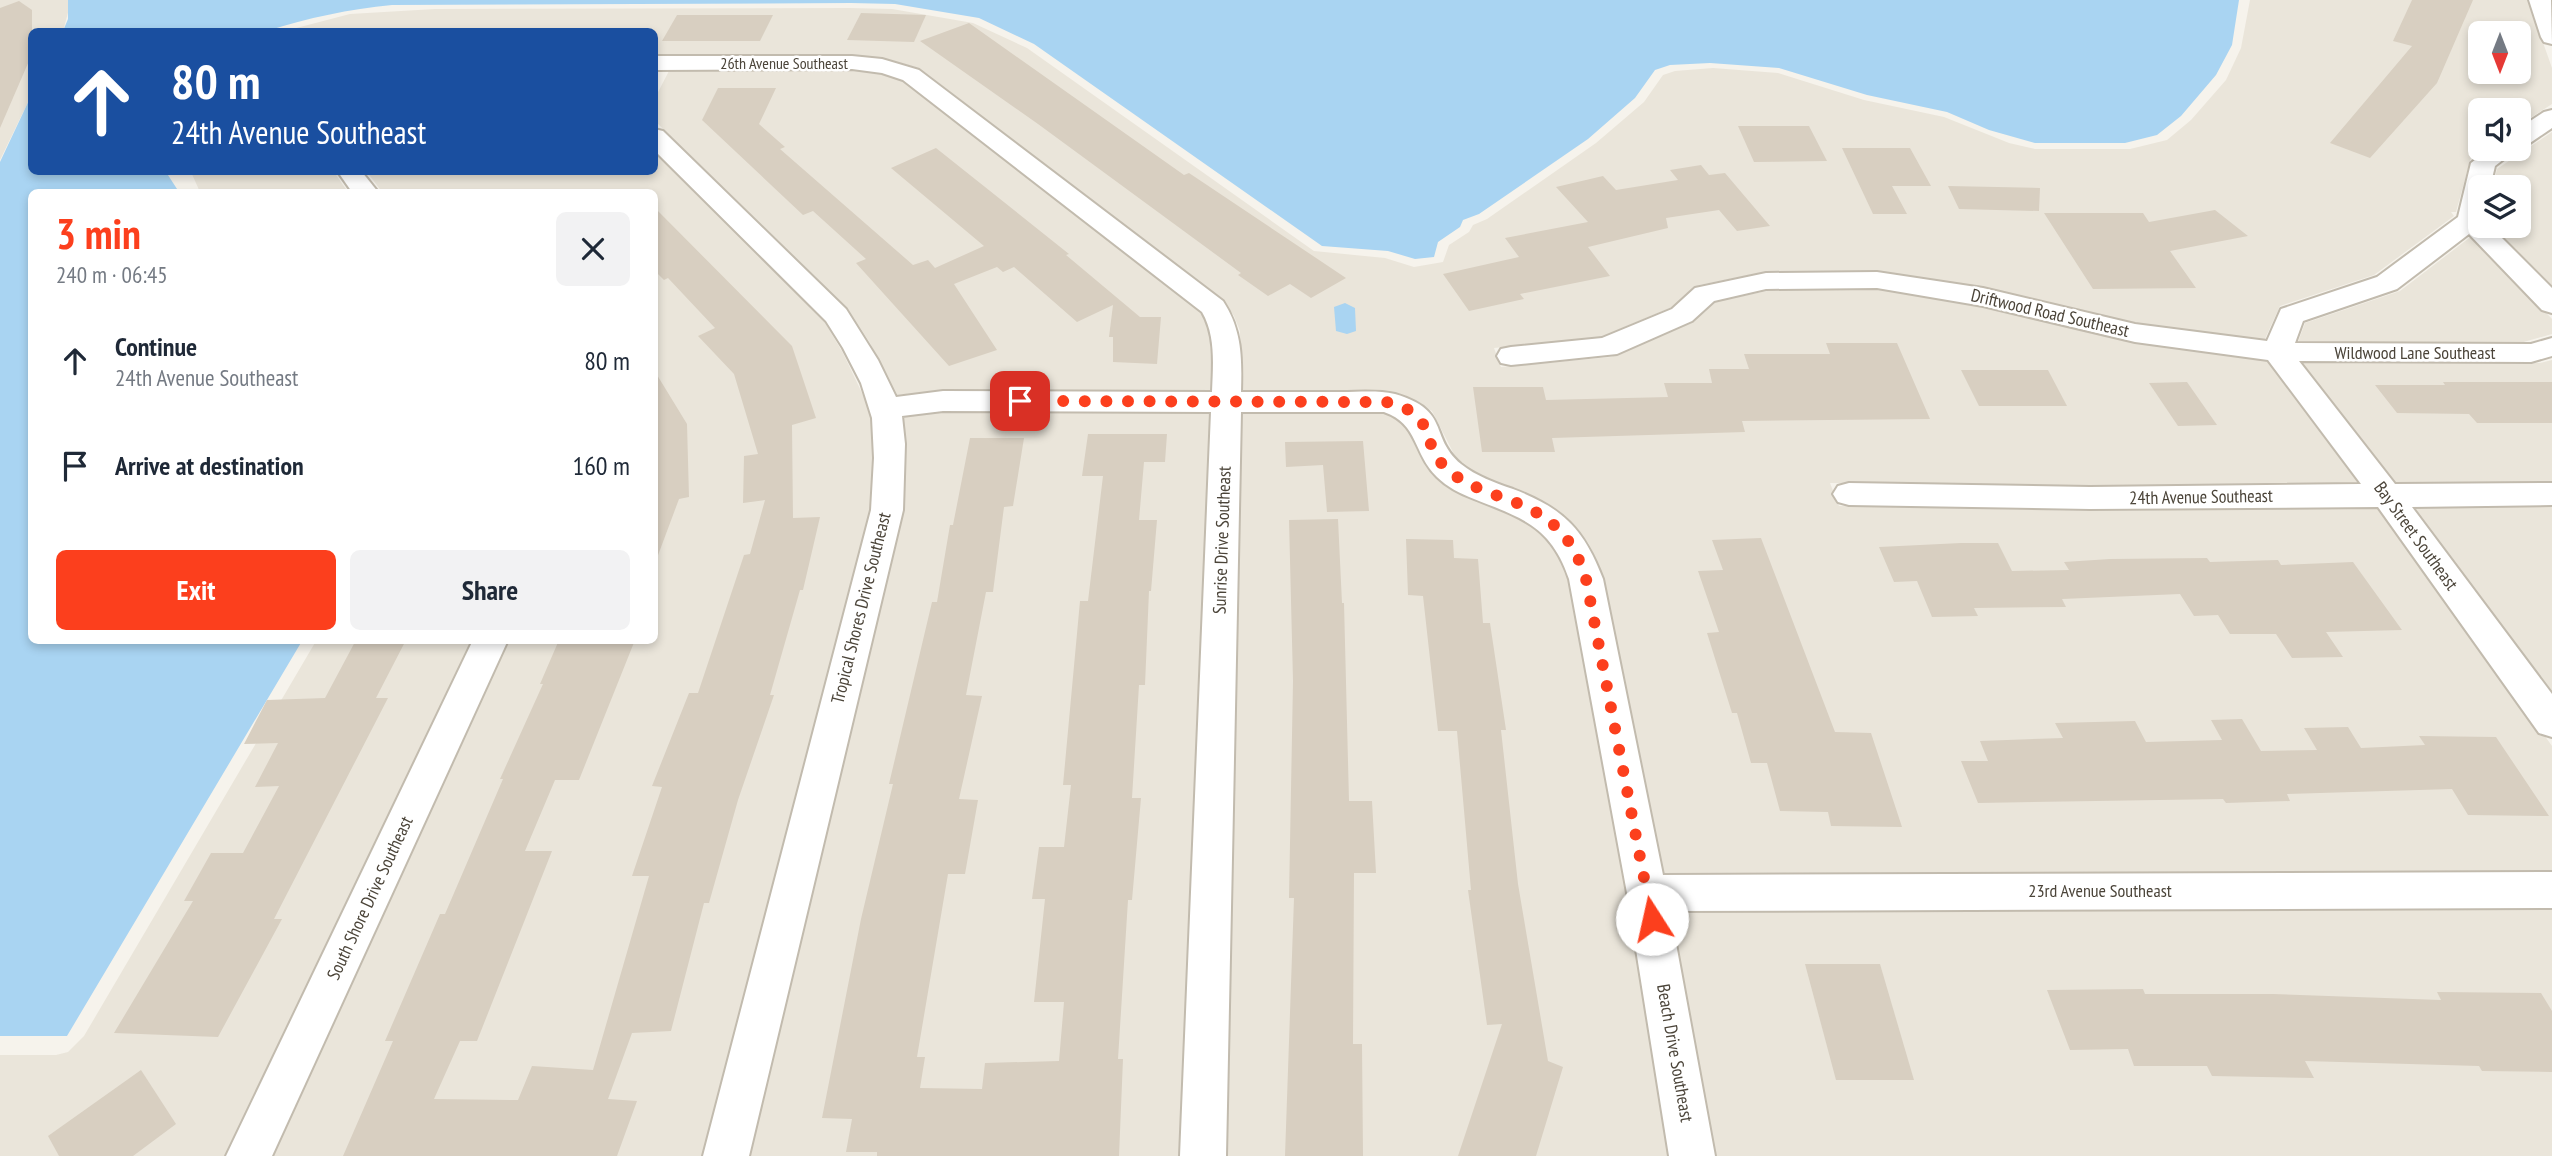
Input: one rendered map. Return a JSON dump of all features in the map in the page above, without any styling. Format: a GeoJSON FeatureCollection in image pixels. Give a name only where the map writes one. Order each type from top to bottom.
{"type":"FeatureCollection","features":[{"type":"Feature","properties":{"kind":"street"},"geometry":{"type":"LineString","coordinates":[[2540,0],[2552,37]]}},
{"type":"Feature","properties":{"kind":"street","name":"26th Avenue Southeast"},"geometry":{"type":"LineString","coordinates":[[658,68],[864,64],[883,65],[911,75]]}},
{"type":"Feature","properties":{"kind":"street","name":"Sunrise Drive Southeast"},"geometry":{"type":"LineString","coordinates":[[911,75],[1213,307],[1222,320],[1226,334],[1203,1156]]}},
{"type":"Feature","properties":{"kind":"street"},"geometry":{"type":"LineString","coordinates":[[2531,131],[2552,117]]}},
{"type":"Feature","properties":{"kind":"street","name":"Tropical Shores Drive Southeast"},"geometry":{"type":"LineString","coordinates":[[658,140],[836,316],[857,348],[886,408],[889,455],[887,510],[726,1156]]}},
{"type":"Feature","properties":{"kind":"street"},"geometry":{"type":"LineString","coordinates":[[2277,352],[2291,315],[2387,283],[2468,222]]}},
{"type":"Feature","properties":{"kind":"street"},"geometry":{"type":"LineString","coordinates":[[2488,238],[2552,304]]}},
{"type":"Feature","properties":{"kind":"street","name":"Driftwood Road Southeast"},"geometry":{"type":"LineString","coordinates":[[1511,356],[1607,347],[1682,315],[1705,294],[1766,281],[1877,280],[1983,297],[2135,333],[2277,352]]}},
{"type":"Feature","properties":{"kind":"street","name":"Wildwood Lane Southeast"},"geometry":{"type":"LineString","coordinates":[[2277,352],[2531,353],[2552,347]]}},
{"type":"Feature","properties":{"kind":"street","name":"Bay Street Southeast"},"geometry":{"type":"LineString","coordinates":[[2277,352],[2386,495],[2552,722]]}},
{"type":"Feature","properties":{"kind":"street"},"geometry":{"type":"LineString","coordinates":[[886,408],[943,401],[1226,402]]}},
{"type":"Feature","properties":{"kind":"street","name":"Beach Drive Southeast"},"geometry":{"type":"LineString","coordinates":[[1226,402],[1386,402],[1403,406],[1418,415],[1445,468],[1474,486],[1534,510],[1557,526],[1577,551],[1586,579],[1647,892],[1692,1156]]}},
{"type":"Feature","properties":{"kind":"street","name":"24th Avenue Southeast"},"geometry":{"type":"LineString","coordinates":[[1849,494],[2090,498],[2552,494]]}},
{"type":"Feature","properties":{"kind":"street","name":"South Shore Drive Southeast"},"geometry":{"type":"LineString","coordinates":[[249,1156],[489,644]]}},
{"type":"Feature","properties":{"kind":"street","name":"23rd Avenue Southeast"},"geometry":{"type":"LineString","coordinates":[[1647,892],[2552,890]]}},
{"type":"Feature","properties":{"kind":"shaded area"},"geometry":{"type":"Polygon","coordinates":[[[0,0],[68,0],[69,9],[64,28],[28,28],[28,102],[0,160],[0,0]]]}},
{"type":"Feature","properties":{"kind":"shaded area"},"geometry":{"type":"Polygon","coordinates":[[[2250,0],[2528,0],[2552,68],[2552,104],[2531,118],[2531,98],[2468,98],[2470,161],[2456,212],[2451,212],[2454,216],[2374,275],[2280,306],[2264,341],[2133,324],[1983,288],[1873,272],[1760,273],[1699,285],[1672,307],[1601,337],[1494,348],[1501,367],[1611,357],[1691,323],[1714,302],[1772,290],[1880,289],[1983,305],[2138,343],[2269,360],[2362,483],[2084,486],[1830,483],[1839,506],[2097,511],[2380,507],[2552,746],[2552,871],[1662,873],[1599,566],[1589,544],[1569,520],[1539,499],[1470,472],[1458,462],[1432,411],[1407,396],[1385,391],[1240,392],[1240,331],[1234,316],[1223,301],[926,73],[887,59],[658,57],[658,28],[296,28],[350,14],[435,9],[892,9],[973,23],[1027,48],[1314,251],[1385,258],[1414,267],[1443,262],[1449,245],[1469,232],[1473,225],[1487,219],[1596,143],[1644,102],[1663,75],[1675,71],[1713,68],[1778,73],[1864,100],[1944,117],[2009,143],[2035,149],[2130,149],[2167,140],[2191,120],[2226,80],[2241,48],[2250,0]]]}},
{"type":"Feature","properties":{"kind":"shaded area"},"geometry":{"type":"Polygon","coordinates":[[[670,69],[843,69],[878,71],[902,80],[1202,313],[1213,335],[1212,392],[946,390],[896,395],[870,343],[848,309],[658,124],[658,92],[670,69]]]}},
{"type":"Feature","properties":{"kind":"shaded area"},"geometry":{"type":"Polygon","coordinates":[[[2552,132],[2552,289],[2500,238],[2531,238],[2531,175],[2496,175],[2497,169],[2509,161],[2531,161],[2531,146],[2552,132]]]}},
{"type":"Feature","properties":{"kind":"shaded area"},"geometry":{"type":"Polygon","coordinates":[[[658,155],[824,321],[843,353],[871,412],[874,457],[871,511],[705,1156],[271,1156],[506,644],[658,644],[658,189],[380,189],[369,175],[658,175],[658,155]]]}},
{"type":"Feature","properties":{"kind":"shaded area"},"geometry":{"type":"Polygon","coordinates":[[[192,175],[336,175],[346,189],[199,189],[192,175]]]}},
{"type":"Feature","properties":{"kind":"shaded area"},"geometry":{"type":"Polygon","coordinates":[[[2469,238],[2476,238],[2552,319],[2552,334],[2520,343],[2298,342],[2305,323],[2400,291],[2469,238]]]}},
{"type":"Feature","properties":{"kind":"shaded area"},"geometry":{"type":"Polygon","coordinates":[[[2552,360],[2552,482],[2391,482],[2298,362],[2540,363],[2552,360]]]}},
{"type":"Feature","properties":{"kind":"shaded area"},"geometry":{"type":"Polygon","coordinates":[[[941,411],[1212,413],[1181,1156],[748,1156],[901,416],[941,411]]]}},
{"type":"Feature","properties":{"kind":"shaded area"},"geometry":{"type":"Polygon","coordinates":[[[1241,413],[1384,413],[1398,416],[1407,421],[1435,476],[1456,491],[1526,520],[1545,534],[1562,555],[1570,580],[1628,893],[1671,1156],[1224,1156],[1241,413]]]}},
{"type":"Feature","properties":{"kind":"shaded area"},"geometry":{"type":"Polygon","coordinates":[[[2552,506],[2552,699],[2410,507],[2552,506]]]}},
{"type":"Feature","properties":{"kind":"shaded area"},"geometry":{"type":"Polygon","coordinates":[[[314,644],[473,644],[227,1156],[0,1156],[0,1055],[56,1055],[68,1052],[84,1036],[314,644]]]}},
{"type":"Feature","properties":{"kind":"shaded area"},"geometry":{"type":"Polygon","coordinates":[[[2552,909],[2552,1156],[1714,1156],[1670,912],[2552,909]]]}},
{"type":"Feature","properties":{"kind":"water"},"geometry":{"type":"Polygon","coordinates":[[[68,0],[2239,0],[2232,45],[2216,75],[2181,116],[2157,135],[2125,143],[2035,143],[1989,130],[1947,112],[1867,95],[1779,68],[1710,63],[1670,65],[1655,70],[1635,98],[1588,139],[1479,214],[1463,220],[1460,227],[1438,242],[1434,257],[1415,259],[1388,251],[1322,246],[1034,44],[979,18],[895,4],[851,3],[392,5],[329,15],[277,28],[64,28],[68,19],[68,0]]]}},
{"type":"Feature","properties":{"kind":"water"},"geometry":{"type":"Polygon","coordinates":[[[28,102],[28,175],[168,175],[177,189],[28,189],[28,644],[300,644],[67,1036],[0,1036],[0,162],[28,102]]]}},
{"type":"Feature","properties":{"kind":"water"},"geometry":{"type":"Polygon","coordinates":[[[1345,303],[1355,308],[1356,331],[1347,334],[1336,331],[1334,307],[1345,303]]]}},
{"type":"Feature","properties":{"kind":"building"},"geometry":{"type":"Polygon","coordinates":[[[2412,0],[2473,0],[2437,83],[2370,158],[2330,143],[2412,46],[2393,41],[2412,0]]]}},
{"type":"Feature","properties":{"kind":"building"},"geometry":{"type":"Polygon","coordinates":[[[19,1],[32,10],[32,28],[28,28],[28,63],[0,128],[0,8],[19,1]]]}},
{"type":"Feature","properties":{"kind":"building"},"geometry":{"type":"Polygon","coordinates":[[[861,13],[926,15],[914,42],[847,40],[861,13]]]}},
{"type":"Feature","properties":{"kind":"building"},"geometry":{"type":"Polygon","coordinates":[[[677,15],[773,15],[760,41],[662,41],[677,15]]]}},
{"type":"Feature","properties":{"kind":"building"},"geometry":{"type":"Polygon","coordinates":[[[969,23],[1184,175],[1189,173],[1346,278],[1311,298],[1290,284],[1268,296],[1238,275],[1241,273],[1038,124],[920,41],[969,23]]]}},
{"type":"Feature","properties":{"kind":"building"},"geometry":{"type":"Polygon","coordinates":[[[718,88],[776,88],[759,124],[785,147],[780,149],[913,265],[928,260],[935,268],[984,246],[891,168],[936,148],[1069,254],[1066,255],[1140,317],[1161,317],[1157,364],[1113,362],[1113,337],[1109,337],[1113,305],[1077,322],[1014,267],[1003,272],[997,267],[954,284],[997,350],[949,366],[856,263],[866,259],[813,211],[803,215],[702,120],[718,88]]]}},
{"type":"Feature","properties":{"kind":"building"},"geometry":{"type":"Polygon","coordinates":[[[1738,126],[1809,126],[1827,161],[1754,162],[1738,126]]]}},
{"type":"Feature","properties":{"kind":"building"},"geometry":{"type":"Polygon","coordinates":[[[1842,148],[1910,148],[1931,186],[1892,186],[1907,214],[1873,214],[1842,148]]]}},
{"type":"Feature","properties":{"kind":"building"},"geometry":{"type":"Polygon","coordinates":[[[1701,165],[1709,175],[1725,173],[1770,226],[1737,231],[1719,210],[1666,218],[1668,228],[1588,247],[1610,276],[1520,294],[1524,299],[1469,311],[1443,274],[1519,257],[1505,238],[1588,222],[1556,187],[1603,176],[1616,190],[1678,180],[1670,170],[1701,165]]]}},
{"type":"Feature","properties":{"kind":"building"},"geometry":{"type":"Polygon","coordinates":[[[1948,186],[2040,188],[2039,211],[1959,209],[1948,186]]]}},
{"type":"Feature","properties":{"kind":"building"},"geometry":{"type":"Polygon","coordinates":[[[2215,210],[2248,236],[2170,251],[2196,288],[2093,289],[2044,213],[2143,213],[2149,222],[2215,210]]]}},
{"type":"Feature","properties":{"kind":"building"},"geometry":{"type":"Polygon","coordinates":[[[658,211],[792,346],[816,418],[792,425],[793,518],[820,517],[803,590],[800,590],[770,695],[774,695],[738,800],[709,903],[704,903],[671,1031],[632,1033],[608,1099],[637,1101],[617,1156],[343,1156],[393,1041],[385,1041],[440,914],[445,914],[503,779],[500,779],[543,684],[540,684],[557,644],[633,644],[579,780],[555,780],[525,851],[552,851],[477,1041],[460,1041],[434,1099],[518,1100],[532,1066],[593,1070],[649,876],[632,876],[662,787],[652,786],[689,693],[698,693],[744,555],[750,554],[765,500],[743,503],[744,456],[758,454],[734,374],[698,336],[715,328],[668,278],[664,280],[658,274],[658,211]]]}},
{"type":"Feature","properties":{"kind":"building"},"geometry":{"type":"Polygon","coordinates":[[[1826,343],[1897,343],[1930,419],[1742,421],[1745,432],[1552,438],[1555,452],[1482,452],[1473,387],[1543,387],[1546,400],[1668,397],[1664,383],[1712,383],[1709,369],[1749,369],[1744,354],[1830,354],[1826,343]]]}},
{"type":"Feature","properties":{"kind":"building"},"geometry":{"type":"Polygon","coordinates":[[[1961,370],[2048,370],[2067,406],[1979,406],[1961,370]]]}},
{"type":"Feature","properties":{"kind":"building"},"geometry":{"type":"Polygon","coordinates":[[[658,377],[687,424],[689,497],[679,499],[658,555],[658,377]]]}},
{"type":"Feature","properties":{"kind":"building"},"geometry":{"type":"Polygon","coordinates":[[[2187,382],[2217,425],[2178,426],[2149,383],[2187,382]]]}},
{"type":"Feature","properties":{"kind":"building"},"geometry":{"type":"Polygon","coordinates":[[[2443,382],[2552,382],[2552,423],[2477,423],[2469,414],[2397,413],[2375,385],[2445,385],[2443,382]]]}},
{"type":"Feature","properties":{"kind":"building"},"geometry":{"type":"Polygon","coordinates":[[[1088,434],[1167,434],[1165,462],[1144,462],[1139,520],[1157,520],[1149,591],[1145,685],[1139,685],[1132,798],[1141,798],[1132,900],[1128,900],[1118,1059],[1123,1059],[1119,1156],[877,1156],[877,1152],[846,1152],[852,1119],[822,1118],[861,919],[893,784],[889,784],[932,602],[937,602],[950,525],[953,525],[970,438],[1024,438],[1013,506],[1004,507],[993,592],[986,592],[966,695],[982,696],[959,799],[978,800],[965,874],[948,874],[917,1057],[925,1057],[920,1088],[982,1089],[985,1063],[1059,1061],[1064,1002],[1034,1002],[1045,899],[1032,899],[1039,847],[1064,847],[1071,785],[1063,785],[1080,601],[1088,601],[1103,476],[1082,476],[1088,434]]]}},
{"type":"Feature","properties":{"kind":"building"},"geometry":{"type":"Polygon","coordinates":[[[1363,441],[1369,511],[1327,512],[1323,465],[1286,467],[1285,442],[1363,441]]]}},
{"type":"Feature","properties":{"kind":"building"},"geometry":{"type":"Polygon","coordinates":[[[1338,519],[1344,603],[1349,801],[1372,801],[1376,873],[1354,873],[1353,1044],[1362,1044],[1363,1156],[1285,1156],[1294,898],[1289,898],[1293,681],[1289,520],[1338,519]]]}},
{"type":"Feature","properties":{"kind":"building"},"geometry":{"type":"Polygon","coordinates":[[[1761,538],[1835,732],[1871,733],[1902,827],[1831,826],[1828,812],[1780,811],[1767,763],[1751,763],[1737,713],[1732,713],[1707,633],[1719,632],[1698,571],[1723,570],[1712,540],[1761,538]]]}},
{"type":"Feature","properties":{"kind":"building"},"geometry":{"type":"Polygon","coordinates":[[[1406,539],[1453,540],[1454,558],[1478,559],[1483,623],[1490,623],[1506,730],[1501,730],[1518,884],[1548,1061],[1563,1067],[1536,1156],[1458,1156],[1502,1024],[1487,1025],[1468,890],[1471,890],[1457,731],[1438,731],[1423,596],[1408,595],[1406,539]]]}},
{"type":"Feature","properties":{"kind":"building"},"geometry":{"type":"Polygon","coordinates":[[[1998,543],[2012,571],[2069,570],[2064,562],[2110,559],[2207,558],[2210,562],[2278,560],[2281,565],[2353,562],[2402,630],[2326,632],[2343,657],[2292,658],[2276,634],[2230,634],[2218,615],[2194,616],[2180,594],[2062,599],[2066,607],[1974,608],[1978,616],[1932,617],[1917,581],[1894,582],[1879,547],[1998,543]]]}},
{"type":"Feature","properties":{"kind":"building"},"geometry":{"type":"Polygon","coordinates":[[[354,644],[404,644],[376,698],[388,698],[274,919],[282,919],[218,1037],[114,1033],[193,901],[184,901],[211,853],[243,853],[279,786],[255,787],[278,743],[244,744],[267,700],[325,698],[354,644]]]}},
{"type":"Feature","properties":{"kind":"building"},"geometry":{"type":"Polygon","coordinates":[[[2242,719],[2261,751],[2317,750],[2304,728],[2348,727],[2361,748],[2425,745],[2419,736],[2496,737],[2549,816],[2468,815],[2452,789],[2287,794],[2290,801],[2226,803],[2223,799],[1978,803],[1961,761],[1988,761],[1980,741],[2063,738],[2055,723],[2135,721],[2146,742],[2222,740],[2211,720],[2242,719]]]}},
{"type":"Feature","properties":{"kind":"building"},"geometry":{"type":"Polygon","coordinates":[[[1805,964],[1880,964],[1914,1080],[1836,1080],[1805,964]]]}},
{"type":"Feature","properties":{"kind":"building"},"geometry":{"type":"Polygon","coordinates":[[[2143,989],[2145,994],[2273,994],[2441,1000],[2437,992],[2541,993],[2552,1011],[2552,1072],[2482,1071],[2479,1066],[2305,1061],[2314,1078],[2212,1076],[2207,1066],[2134,1066],[2128,1049],[2070,1050],[2047,990],[2143,989]]]}},
{"type":"Feature","properties":{"kind":"building"},"geometry":{"type":"Polygon","coordinates":[[[141,1070],[176,1124],[133,1156],[59,1156],[48,1136],[141,1070]]]}},
{"type":"Feature","properties":{"kind":"route"},"geometry":{"type":"LineString","coordinates":[[1020,401],[1386,402],[1403,406],[1418,415],[1445,468],[1462,481],[1534,510],[1557,526],[1577,551],[1586,579],[1652,919]]}}]}
